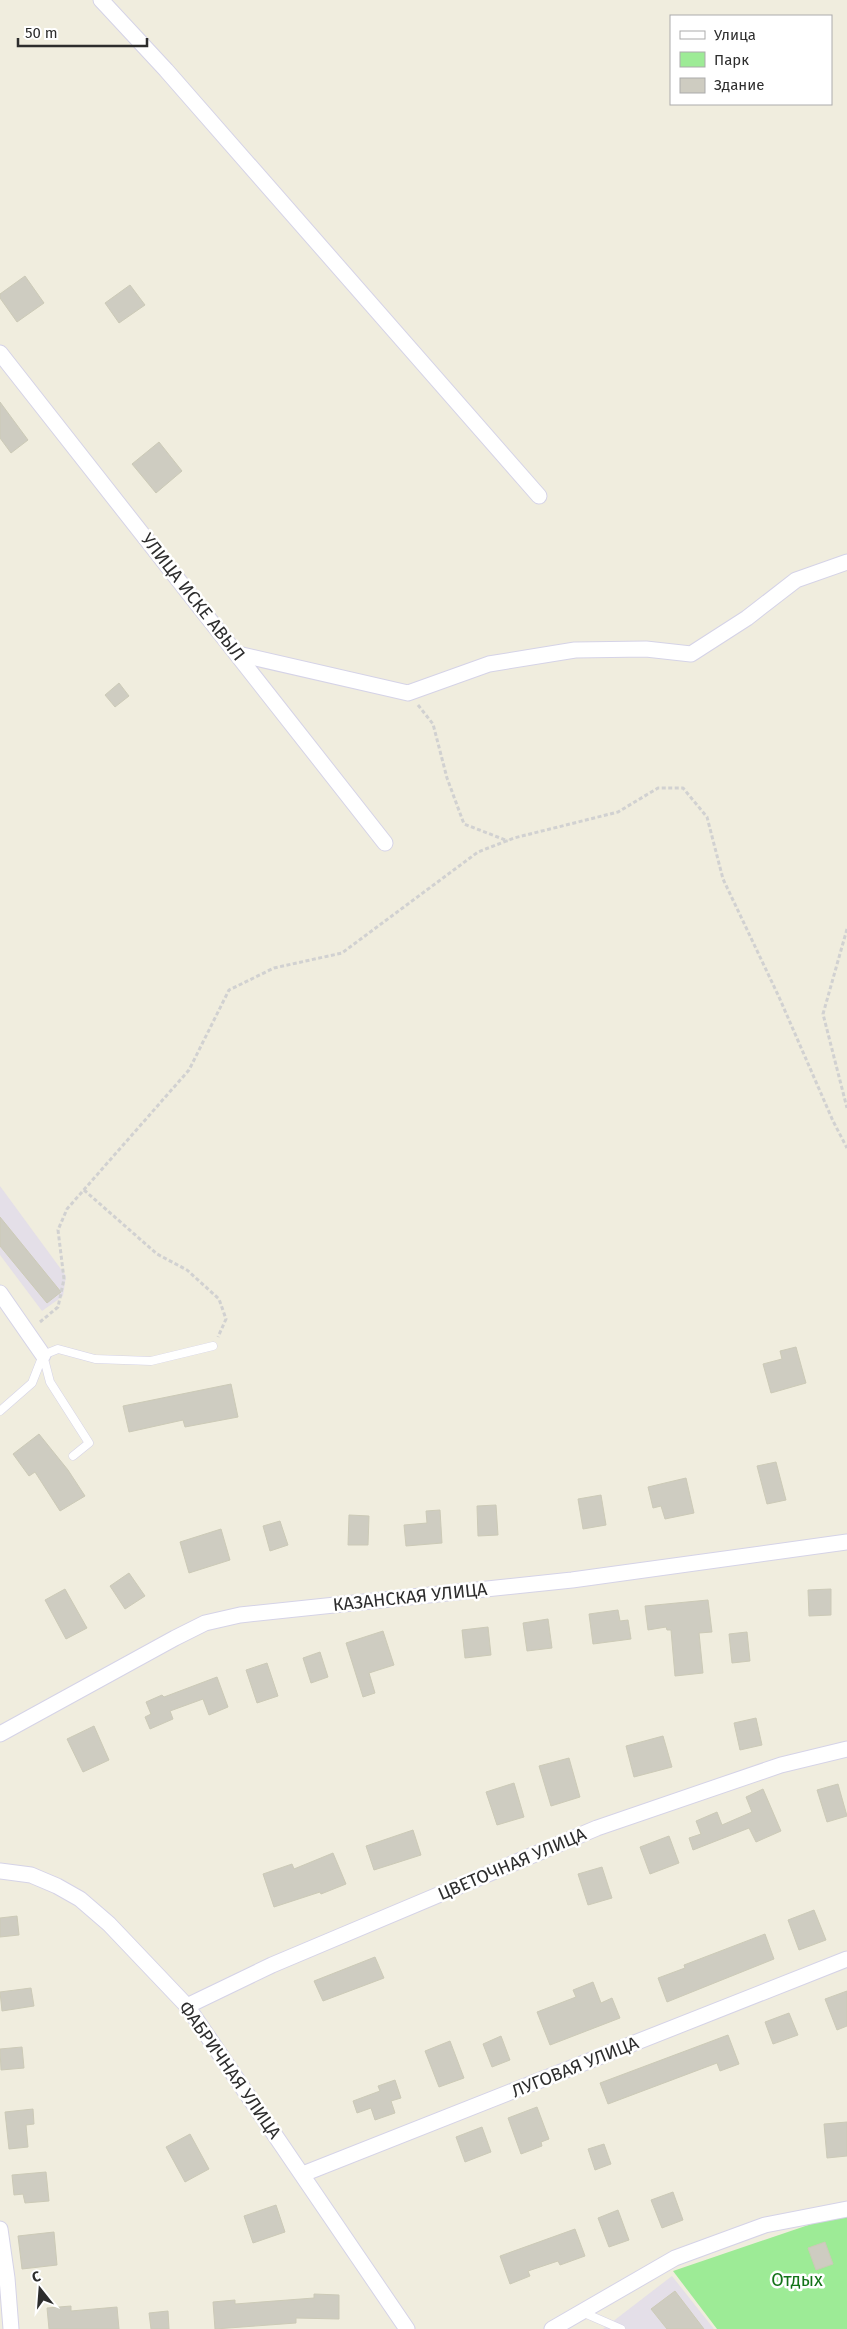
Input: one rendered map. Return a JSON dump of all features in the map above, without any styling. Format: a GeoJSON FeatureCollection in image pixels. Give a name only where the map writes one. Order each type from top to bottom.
{"type":"FeatureCollection","features":[{"type":"Feature","properties":{"kind":"street"},"geometry":{"type":"LineString","coordinates":[[101,0],[166,70],[539,496]]}},
{"type":"Feature","properties":{"kind":"street","name":"УЛИЦА ИСКЕ АВЫЛ"},"geometry":{"type":"LineString","coordinates":[[0,353],[385,843]]}},
{"type":"Feature","properties":{"kind":"street"},"geometry":{"type":"LineString","coordinates":[[238,654],[408,692],[489,664],[575,650],[646,649],[691,654],[747,618],[796,580],[847,562]]}},
{"type":"Feature","properties":{"kind":"street"},"geometry":{"type":"LineString","coordinates":[[0,1293],[43,1355]]}},
{"type":"Feature","properties":{"kind":"street","name":"КАЗАНСКАЯ УЛИЦА"},"geometry":{"type":"LineString","coordinates":[[0,1734],[175,1638],[205,1624],[240,1615],[572,1580],[847,1542]]}},
{"type":"Feature","properties":{"kind":"street","name":"ЦВЕТОЧНАЯ УЛИЦА"},"geometry":{"type":"LineString","coordinates":[[187,2006],[272,1965],[597,1828],[781,1766],[847,1749]]}},
{"type":"Feature","properties":{"kind":"street","name":"ФАБРИЧНАЯ УЛИЦА"},"geometry":{"type":"LineString","coordinates":[[0,1871],[31,1875],[57,1886],[80,1899],[109,1924],[187,2006],[407,2329]]}},
{"type":"Feature","properties":{"kind":"street","name":"ЛУГОВАЯ УЛИЦА"},"geometry":{"type":"LineString","coordinates":[[303,2174],[847,1959]]}},
{"type":"Feature","properties":{"kind":"street"},"geometry":{"type":"LineString","coordinates":[[552,2329],[675,2258],[764,2225],[847,2209]]}},
{"type":"Feature","properties":{"kind":"street"},"geometry":{"type":"LineString","coordinates":[[0,2229],[7,2278],[11,2329]]}},
{"type":"Feature","properties":{"kind":"lane"},"geometry":{"type":"LineString","coordinates":[[0,1411],[32,1382],[43,1355],[58,1348],[95,1359],[151,1360],[213,1346]]}},
{"type":"Feature","properties":{"kind":"lane"},"geometry":{"type":"LineString","coordinates":[[43,1355],[50,1382],[89,1444],[72,1456]]}},
{"type":"Feature","properties":{"kind":"lane"},"geometry":{"type":"LineString","coordinates":[[582,2312],[621,2329]]}},
{"type":"Feature","properties":{"kind":"path"},"geometry":{"type":"LineString","coordinates":[[408,692],[433,724],[447,778],[464,824],[508,841]]}},
{"type":"Feature","properties":{"kind":"path"},"geometry":{"type":"LineString","coordinates":[[28,1332],[58,1307],[64,1279],[58,1230],[67,1209],[189,1070],[229,990],[274,968],[342,953],[478,852],[508,841],[618,812],[658,788],[683,788],[706,817],[723,879],[847,1148]]}},
{"type":"Feature","properties":{"kind":"path"},"geometry":{"type":"LineString","coordinates":[[847,929],[823,1014],[847,1108]]}},
{"type":"Feature","properties":{"kind":"path"},"geometry":{"type":"LineString","coordinates":[[84,1190],[157,1254],[187,1270],[219,1299],[226,1319],[213,1346]]}},
{"type":"Feature","properties":{"kind":"shaded area"},"geometry":{"type":"Polygon","coordinates":[[[0,1186],[66,1276],[63,1296],[42,1311],[0,1255],[0,1186]]]}},
{"type":"Feature","properties":{"kind":"shaded area"},"geometry":{"type":"Polygon","coordinates":[[[672,2276],[714,2329],[603,2329],[672,2276]]]}},
{"type":"Feature","properties":{"kind":"green space","name":"Отдых"},"geometry":{"type":"Polygon","coordinates":[[[835,2216],[847,2217],[847,2329],[717,2329],[673,2271],[835,2216]]]}},
{"type":"Feature","properties":{"kind":"building"},"geometry":{"type":"Polygon","coordinates":[[[25,276],[44,303],[17,322],[0,298],[0,294],[25,276]]]}},
{"type":"Feature","properties":{"kind":"building"},"geometry":{"type":"Polygon","coordinates":[[[130,285],[145,305],[119,323],[105,303],[130,285]]]}},
{"type":"Feature","properties":{"kind":"building"},"geometry":{"type":"Polygon","coordinates":[[[0,402],[28,440],[11,453],[0,438],[0,402]]]}},
{"type":"Feature","properties":{"kind":"building"},"geometry":{"type":"Polygon","coordinates":[[[159,442],[182,471],[156,493],[132,464],[159,442]]]}},
{"type":"Feature","properties":{"kind":"building"},"geometry":{"type":"Polygon","coordinates":[[[119,683],[129,696],[115,707],[105,695],[119,683]]]}},
{"type":"Feature","properties":{"kind":"building"},"geometry":{"type":"Polygon","coordinates":[[[0,1217],[61,1292],[47,1303],[0,1246],[0,1217]]]}},
{"type":"Feature","properties":{"kind":"building"},"geometry":{"type":"Polygon","coordinates":[[[796,1347],[806,1383],[771,1393],[763,1364],[782,1359],[780,1351],[796,1347]]]}},
{"type":"Feature","properties":{"kind":"building"},"geometry":{"type":"Polygon","coordinates":[[[231,1384],[238,1417],[185,1427],[183,1420],[129,1432],[123,1406],[231,1384]]]}},
{"type":"Feature","properties":{"kind":"building"},"geometry":{"type":"Polygon","coordinates":[[[39,1434],[68,1470],[85,1496],[60,1511],[35,1472],[29,1476],[13,1454],[39,1434]]]}},
{"type":"Feature","properties":{"kind":"building"},"geometry":{"type":"Polygon","coordinates":[[[776,1462],[786,1500],[767,1504],[757,1466],[776,1462]]]}},
{"type":"Feature","properties":{"kind":"building"},"geometry":{"type":"Polygon","coordinates":[[[686,1478],[694,1513],[665,1519],[661,1506],[653,1508],[648,1487],[686,1478]]]}},
{"type":"Feature","properties":{"kind":"building"},"geometry":{"type":"Polygon","coordinates":[[[601,1495],[606,1525],[583,1529],[578,1499],[601,1495]]]}},
{"type":"Feature","properties":{"kind":"building"},"geometry":{"type":"Polygon","coordinates":[[[496,1505],[498,1535],[478,1536],[477,1506],[496,1505]]]}},
{"type":"Feature","properties":{"kind":"building"},"geometry":{"type":"Polygon","coordinates":[[[440,1510],[442,1543],[406,1546],[404,1525],[427,1523],[426,1511],[440,1510]]]}},
{"type":"Feature","properties":{"kind":"building"},"geometry":{"type":"Polygon","coordinates":[[[349,1515],[369,1516],[368,1545],[348,1545],[349,1515]]]}},
{"type":"Feature","properties":{"kind":"building"},"geometry":{"type":"Polygon","coordinates":[[[280,1521],[288,1545],[270,1551],[263,1526],[280,1521]]]}},
{"type":"Feature","properties":{"kind":"building"},"geometry":{"type":"Polygon","coordinates":[[[221,1529],[230,1560],[189,1573],[180,1542],[221,1529]]]}},
{"type":"Feature","properties":{"kind":"building"},"geometry":{"type":"Polygon","coordinates":[[[129,1573],[145,1596],[125,1609],[110,1586],[129,1573]]]}},
{"type":"Feature","properties":{"kind":"building"},"geometry":{"type":"Polygon","coordinates":[[[65,1589],[87,1628],[66,1639],[45,1600],[65,1589]]]}},
{"type":"Feature","properties":{"kind":"building"},"geometry":{"type":"Polygon","coordinates":[[[831,1589],[831,1615],[809,1616],[808,1590],[831,1589]]]}},
{"type":"Feature","properties":{"kind":"building"},"geometry":{"type":"Polygon","coordinates":[[[708,1600],[712,1632],[699,1633],[703,1673],[675,1676],[671,1630],[667,1630],[666,1627],[648,1630],[645,1606],[708,1600]]]}},
{"type":"Feature","properties":{"kind":"building"},"geometry":{"type":"Polygon","coordinates":[[[618,1610],[620,1621],[628,1620],[631,1639],[593,1644],[589,1614],[618,1610]]]}},
{"type":"Feature","properties":{"kind":"building"},"geometry":{"type":"Polygon","coordinates":[[[548,1619],[552,1648],[527,1651],[523,1623],[548,1619]]]}},
{"type":"Feature","properties":{"kind":"building"},"geometry":{"type":"Polygon","coordinates":[[[488,1627],[491,1655],[465,1658],[462,1630],[488,1627]]]}},
{"type":"Feature","properties":{"kind":"building"},"geometry":{"type":"Polygon","coordinates":[[[383,1631],[394,1665],[369,1673],[375,1693],[363,1697],[346,1643],[383,1631]]]}},
{"type":"Feature","properties":{"kind":"building"},"geometry":{"type":"Polygon","coordinates":[[[747,1632],[750,1661],[732,1663],[729,1634],[747,1632]]]}},
{"type":"Feature","properties":{"kind":"building"},"geometry":{"type":"Polygon","coordinates":[[[320,1652],[328,1677],[311,1683],[303,1658],[320,1652]]]}},
{"type":"Feature","properties":{"kind":"building"},"geometry":{"type":"Polygon","coordinates":[[[267,1663],[278,1696],[257,1703],[246,1670],[267,1663]]]}},
{"type":"Feature","properties":{"kind":"building"},"geometry":{"type":"Polygon","coordinates":[[[217,1677],[228,1707],[209,1715],[203,1699],[170,1711],[173,1719],[150,1729],[145,1717],[151,1714],[146,1702],[217,1677]]]}},
{"type":"Feature","properties":{"kind":"building"},"geometry":{"type":"Polygon","coordinates":[[[756,1718],[762,1745],[740,1750],[734,1723],[756,1718]]]}},
{"type":"Feature","properties":{"kind":"building"},"geometry":{"type":"Polygon","coordinates":[[[94,1726],[109,1760],[83,1772],[67,1739],[94,1726]]]}},
{"type":"Feature","properties":{"kind":"building"},"geometry":{"type":"Polygon","coordinates":[[[663,1736],[672,1767],[634,1777],[626,1746],[663,1736]]]}},
{"type":"Feature","properties":{"kind":"building"},"geometry":{"type":"Polygon","coordinates":[[[569,1758],[580,1797],[551,1806],[539,1766],[569,1758]]]}},
{"type":"Feature","properties":{"kind":"building"},"geometry":{"type":"Polygon","coordinates":[[[514,1783],[524,1817],[497,1825],[486,1792],[514,1783]]]}},
{"type":"Feature","properties":{"kind":"building"},"geometry":{"type":"Polygon","coordinates":[[[838,1784],[847,1816],[827,1822],[817,1790],[838,1784]]]}},
{"type":"Feature","properties":{"kind":"building"},"geometry":{"type":"Polygon","coordinates":[[[763,1789],[781,1831],[756,1842],[749,1828],[693,1850],[689,1838],[701,1834],[696,1821],[717,1812],[722,1825],[752,1812],[746,1797],[763,1789]]]}},
{"type":"Feature","properties":{"kind":"building"},"geometry":{"type":"Polygon","coordinates":[[[413,1830],[421,1855],[374,1870],[366,1846],[413,1830]]]}},
{"type":"Feature","properties":{"kind":"building"},"geometry":{"type":"Polygon","coordinates":[[[669,1836],[679,1863],[650,1874],[640,1847],[669,1836]]]}},
{"type":"Feature","properties":{"kind":"building"},"geometry":{"type":"Polygon","coordinates":[[[333,1853],[346,1884],[321,1894],[320,1892],[274,1907],[263,1874],[292,1864],[294,1869],[333,1853]]]}},
{"type":"Feature","properties":{"kind":"building"},"geometry":{"type":"Polygon","coordinates":[[[602,1867],[612,1898],[588,1905],[578,1874],[602,1867]]]}},
{"type":"Feature","properties":{"kind":"building"},"geometry":{"type":"Polygon","coordinates":[[[814,1910],[826,1940],[799,1950],[788,1920],[814,1910]]]}},
{"type":"Feature","properties":{"kind":"building"},"geometry":{"type":"Polygon","coordinates":[[[17,1916],[19,1935],[0,1937],[0,1918],[17,1916]]]}},
{"type":"Feature","properties":{"kind":"building"},"geometry":{"type":"Polygon","coordinates":[[[765,1934],[774,1959],[667,2002],[658,1978],[685,1968],[684,1965],[765,1934]]]}},
{"type":"Feature","properties":{"kind":"building"},"geometry":{"type":"Polygon","coordinates":[[[375,1957],[384,1978],[323,2001],[314,1981],[375,1957]]]}},
{"type":"Feature","properties":{"kind":"building"},"geometry":{"type":"Polygon","coordinates":[[[593,1982],[601,2003],[612,1998],[620,2018],[550,2045],[537,2012],[576,1997],[573,1990],[593,1982]]]}},
{"type":"Feature","properties":{"kind":"building"},"geometry":{"type":"Polygon","coordinates":[[[31,1988],[34,2006],[2,2011],[0,1992],[31,1988]]]}},
{"type":"Feature","properties":{"kind":"building"},"geometry":{"type":"Polygon","coordinates":[[[847,1991],[847,2026],[837,2030],[825,1999],[847,1991]]]}},
{"type":"Feature","properties":{"kind":"building"},"geometry":{"type":"Polygon","coordinates":[[[789,2013],[798,2035],[773,2044],[765,2022],[789,2013]]]}},
{"type":"Feature","properties":{"kind":"building"},"geometry":{"type":"Polygon","coordinates":[[[728,2035],[739,2064],[720,2071],[717,2063],[608,2104],[600,2083],[728,2035]]]}},
{"type":"Feature","properties":{"kind":"building"},"geometry":{"type":"Polygon","coordinates":[[[501,2036],[510,2060],[492,2067],[483,2044],[501,2036]]]}},
{"type":"Feature","properties":{"kind":"building"},"geometry":{"type":"Polygon","coordinates":[[[450,2041],[464,2078],[439,2087],[425,2051],[450,2041]]]}},
{"type":"Feature","properties":{"kind":"building"},"geometry":{"type":"Polygon","coordinates":[[[22,2047],[24,2068],[1,2070],[0,2049],[22,2047]]]}},
{"type":"Feature","properties":{"kind":"building"},"geometry":{"type":"Polygon","coordinates":[[[395,2080],[401,2098],[391,2101],[395,2113],[375,2120],[371,2108],[357,2113],[353,2101],[380,2091],[378,2086],[395,2080]]]}},
{"type":"Feature","properties":{"kind":"building"},"geometry":{"type":"Polygon","coordinates":[[[537,2107],[549,2139],[541,2142],[542,2146],[521,2154],[508,2118],[537,2107]]]}},
{"type":"Feature","properties":{"kind":"building"},"geometry":{"type":"Polygon","coordinates":[[[33,2109],[34,2124],[26,2125],[28,2147],[9,2149],[5,2112],[33,2109]]]}},
{"type":"Feature","properties":{"kind":"building"},"geometry":{"type":"Polygon","coordinates":[[[847,2122],[847,2156],[827,2158],[824,2124],[847,2122]]]}},
{"type":"Feature","properties":{"kind":"building"},"geometry":{"type":"Polygon","coordinates":[[[482,2127],[491,2152],[465,2162],[456,2137],[482,2127]]]}},
{"type":"Feature","properties":{"kind":"building"},"geometry":{"type":"Polygon","coordinates":[[[190,2134],[209,2169],[185,2182],[166,2147],[190,2134]]]}},
{"type":"Feature","properties":{"kind":"building"},"geometry":{"type":"Polygon","coordinates":[[[604,2144],[611,2164],[595,2170],[588,2149],[604,2144]]]}},
{"type":"Feature","properties":{"kind":"building"},"geometry":{"type":"Polygon","coordinates":[[[46,2172],[49,2201],[25,2203],[23,2194],[14,2195],[12,2175],[46,2172]]]}},
{"type":"Feature","properties":{"kind":"building"},"geometry":{"type":"Polygon","coordinates":[[[673,2192],[683,2220],[662,2228],[651,2200],[673,2192]]]}},
{"type":"Feature","properties":{"kind":"building"},"geometry":{"type":"Polygon","coordinates":[[[276,2205],[285,2232],[253,2243],[244,2216],[276,2205]]]}},
{"type":"Feature","properties":{"kind":"building"},"geometry":{"type":"Polygon","coordinates":[[[618,2210],[629,2240],[609,2247],[598,2218],[618,2210]]]}},
{"type":"Feature","properties":{"kind":"building"},"geometry":{"type":"Polygon","coordinates":[[[575,2229],[585,2256],[560,2265],[558,2261],[528,2271],[530,2276],[510,2284],[500,2256],[575,2229]]]}},
{"type":"Feature","properties":{"kind":"building"},"geometry":{"type":"Polygon","coordinates":[[[54,2232],[57,2265],[22,2269],[18,2236],[54,2232]]]}},
{"type":"Feature","properties":{"kind":"building"},"geometry":{"type":"Polygon","coordinates":[[[825,2242],[833,2264],[816,2270],[808,2248],[825,2242]]]}},
{"type":"Feature","properties":{"kind":"building"},"geometry":{"type":"Polygon","coordinates":[[[675,2291],[704,2329],[667,2329],[651,2309],[675,2291]]]}},
{"type":"Feature","properties":{"kind":"building"},"geometry":{"type":"Polygon","coordinates":[[[314,2294],[339,2295],[339,2319],[296,2318],[296,2323],[215,2329],[213,2302],[235,2300],[235,2304],[314,2298],[314,2294]]]}},
{"type":"Feature","properties":{"kind":"building"},"geometry":{"type":"Polygon","coordinates":[[[71,2306],[71,2311],[117,2307],[119,2329],[49,2329],[47,2308],[71,2306]]]}},
{"type":"Feature","properties":{"kind":"building"},"geometry":{"type":"Polygon","coordinates":[[[168,2311],[169,2329],[151,2329],[149,2313],[168,2311]]]}}]}
